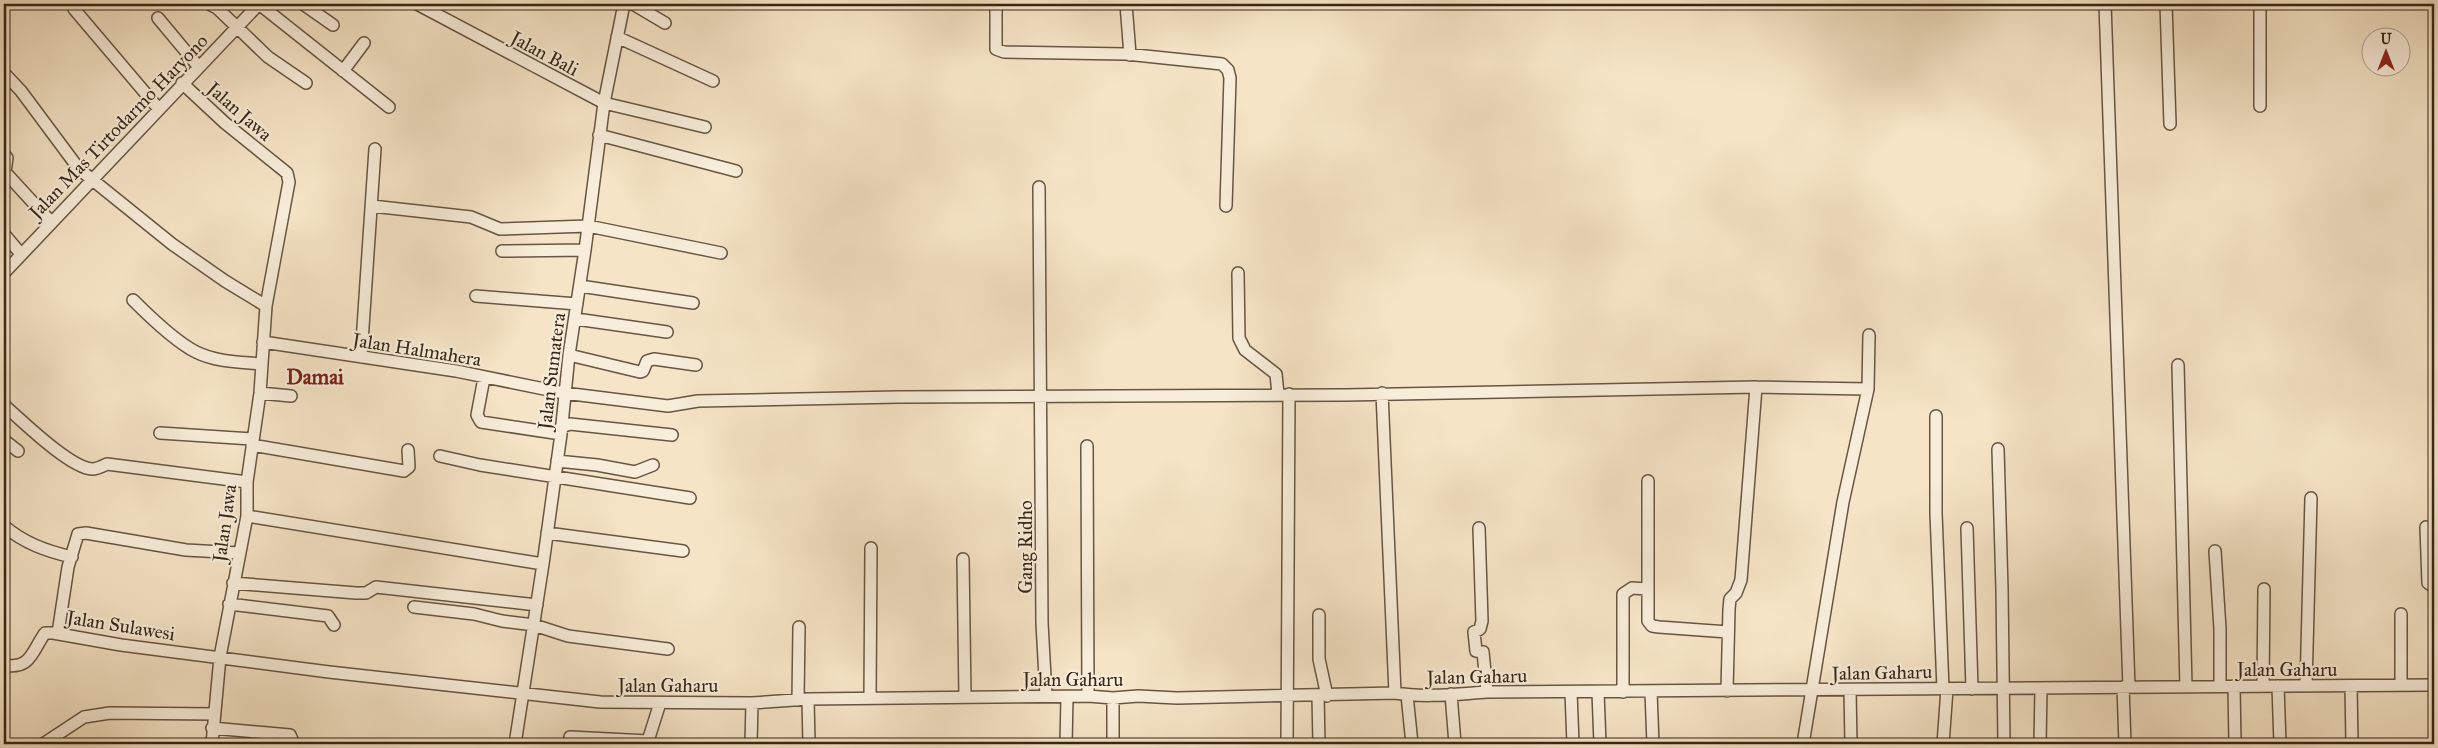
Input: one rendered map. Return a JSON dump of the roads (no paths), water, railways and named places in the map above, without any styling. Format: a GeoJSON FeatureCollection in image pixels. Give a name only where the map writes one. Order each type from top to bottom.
{"type":"FeatureCollection","features":[{"type":"Feature","properties":{"kind":"street"},"geometry":{"type":"LineString","coordinates":[[209,4],[268,57],[306,83]]}},
{"type":"Feature","properties":{"kind":"street"},"geometry":{"type":"LineString","coordinates":[[259,4],[389,107]]}},
{"type":"Feature","properties":{"kind":"street","name":"Jalan Mas Tirtodarmo Haryono"},"geometry":{"type":"LineString","coordinates":[[4,273],[158,108],[259,4]]}},
{"type":"Feature","properties":{"kind":"street"},"geometry":{"type":"LineString","coordinates":[[302,4],[333,25]]}},
{"type":"Feature","properties":{"kind":"street","name":"Jalan Bali"},"geometry":{"type":"LineString","coordinates":[[417,4],[604,103],[704,127]]}},
{"type":"Feature","properties":{"kind":"street","name":"Jalan Sumatera"},"geometry":{"type":"LineString","coordinates":[[515,744],[543,564],[561,431],[568,355],[576,319],[599,135],[613,66],[616,37],[624,4]]}},
{"type":"Feature","properties":{"kind":"street"},"geometry":{"type":"LineString","coordinates":[[633,4],[665,23]]}},
{"type":"Feature","properties":{"kind":"street"},"geometry":{"type":"LineString","coordinates":[[996,4],[996,49],[1004,52],[1130,55],[1222,64],[1228,70],[1230,78],[1226,206]]}},
{"type":"Feature","properties":{"kind":"street"},"geometry":{"type":"LineString","coordinates":[[1126,4],[1130,55]]}},
{"type":"Feature","properties":{"kind":"street"},"geometry":{"type":"LineString","coordinates":[[2105,4],[2126,687],[2125,744]]}},
{"type":"Feature","properties":{"kind":"street"},"geometry":{"type":"LineString","coordinates":[[2166,4],[2170,124]]}},
{"type":"Feature","properties":{"kind":"street"},"geometry":{"type":"LineString","coordinates":[[2260,4],[2260,106]]}},
{"type":"Feature","properties":{"kind":"street"},"geometry":{"type":"LineString","coordinates":[[74,9],[158,108]]}},
{"type":"Feature","properties":{"kind":"street"},"geometry":{"type":"LineString","coordinates":[[158,18],[198,66]]}},
{"type":"Feature","properties":{"kind":"street"},"geometry":{"type":"LineString","coordinates":[[616,37],[713,81]]}},
{"type":"Feature","properties":{"kind":"street"},"geometry":{"type":"LineString","coordinates":[[343,71],[364,42]]}},
{"type":"Feature","properties":{"kind":"street"},"geometry":{"type":"LineString","coordinates":[[4,73],[22,91],[79,169],[172,244],[225,282],[266,306]]}},
{"type":"Feature","properties":{"kind":"street","name":"Jalan Jawa"},"geometry":{"type":"LineString","coordinates":[[182,83],[225,123],[287,173],[289,182],[266,306],[260,393],[248,482],[247,516],[220,657],[212,744]]}},
{"type":"Feature","properties":{"kind":"street"},"geometry":{"type":"LineString","coordinates":[[599,135],[736,171]]}},
{"type":"Feature","properties":{"kind":"street"},"geometry":{"type":"LineString","coordinates":[[361,357],[375,149]]}},
{"type":"Feature","properties":{"kind":"street"},"geometry":{"type":"LineString","coordinates":[[4,154],[7,158],[5,172],[51,222]]}},
{"type":"Feature","properties":{"kind":"street","name":"Gang Ridho"},"geometry":{"type":"LineString","coordinates":[[1040,187],[1042,622],[1046,696]]}},
{"type":"Feature","properties":{"kind":"street"},"geometry":{"type":"LineString","coordinates":[[372,206],[471,217],[500,229],[588,226],[722,253]]}},
{"type":"Feature","properties":{"kind":"street"},"geometry":{"type":"LineString","coordinates":[[4,234],[21,254]]}},
{"type":"Feature","properties":{"kind":"street"},"geometry":{"type":"LineString","coordinates":[[502,251],[585,250]]}},
{"type":"Feature","properties":{"kind":"street"},"geometry":{"type":"LineString","coordinates":[[1238,273],[1239,338],[1245,350],[1276,374],[1284,394],[1287,744]]}},
{"type":"Feature","properties":{"kind":"street"},"geometry":{"type":"LineString","coordinates":[[580,286],[693,304]]}},
{"type":"Feature","properties":{"kind":"street"},"geometry":{"type":"LineString","coordinates":[[476,296],[577,304]]}},
{"type":"Feature","properties":{"kind":"street"},"geometry":{"type":"LineString","coordinates":[[133,300],[155,322],[195,352],[219,360],[261,364]]}},
{"type":"Feature","properties":{"kind":"street"},"geometry":{"type":"LineString","coordinates":[[576,319],[668,332]]}},
{"type":"Feature","properties":{"kind":"street"},"geometry":{"type":"LineString","coordinates":[[1803,744],[1843,502],[1868,389],[1869,335]]}},
{"type":"Feature","properties":{"kind":"street","name":"Jalan Halmahera"},"geometry":{"type":"LineString","coordinates":[[263,342],[456,371],[564,393],[668,406],[698,401],[898,397],[1346,395],[1756,387],[1868,389]]}},
{"type":"Feature","properties":{"kind":"street"},"geometry":{"type":"LineString","coordinates":[[568,355],[640,372],[643,371],[647,361],[654,358],[696,365]]}},
{"type":"Feature","properties":{"kind":"street"},"geometry":{"type":"LineString","coordinates":[[2178,365],[2186,686]]}},
{"type":"Feature","properties":{"kind":"street"},"geometry":{"type":"LineString","coordinates":[[484,378],[477,415],[481,422],[561,431],[570,424],[672,435]]}},
{"type":"Feature","properties":{"kind":"street"},"geometry":{"type":"LineString","coordinates":[[1727,691],[1730,599],[1736,593],[1741,580],[1756,387]]}},
{"type":"Feature","properties":{"kind":"street"},"geometry":{"type":"LineString","coordinates":[[260,393],[291,396]]}},
{"type":"Feature","properties":{"kind":"street"},"geometry":{"type":"LineString","coordinates":[[1382,393],[1401,694],[1412,744]]}},
{"type":"Feature","properties":{"kind":"street"},"geometry":{"type":"LineString","coordinates":[[4,405],[51,446],[92,469],[107,464],[248,482]]}},
{"type":"Feature","properties":{"kind":"street"},"geometry":{"type":"LineString","coordinates":[[1936,416],[1936,513],[1945,689],[1943,744]]}},
{"type":"Feature","properties":{"kind":"street"},"geometry":{"type":"LineString","coordinates":[[160,433],[252,442],[404,471],[409,466],[408,450]]}},
{"type":"Feature","properties":{"kind":"street"},"geometry":{"type":"LineString","coordinates":[[4,440],[18,451]]}},
{"type":"Feature","properties":{"kind":"street"},"geometry":{"type":"LineString","coordinates":[[1087,446],[1088,696]]}},
{"type":"Feature","properties":{"kind":"street"},"geometry":{"type":"LineString","coordinates":[[1998,449],[2004,744]]}},
{"type":"Feature","properties":{"kind":"street"},"geometry":{"type":"LineString","coordinates":[[440,456],[554,477],[690,498]]}},
{"type":"Feature","properties":{"kind":"street"},"geometry":{"type":"LineString","coordinates":[[557,461],[597,465],[635,472],[653,465]]}},
{"type":"Feature","properties":{"kind":"street"},"geometry":{"type":"LineString","coordinates":[[1648,481],[1648,621],[1652,626],[1728,632]]}},
{"type":"Feature","properties":{"kind":"street"},"geometry":{"type":"LineString","coordinates":[[2306,686],[2311,498]]}},
{"type":"Feature","properties":{"kind":"street"},"geometry":{"type":"LineString","coordinates":[[247,516],[543,564]]}},
{"type":"Feature","properties":{"kind":"street"},"geometry":{"type":"LineString","coordinates":[[4,526],[18,538],[35,546],[72,557]]}},
{"type":"Feature","properties":{"kind":"street"},"geometry":{"type":"LineString","coordinates":[[2426,527],[2428,583],[2434,587]]}},
{"type":"Feature","properties":{"kind":"street"},"geometry":{"type":"LineString","coordinates":[[1479,528],[1482,621],[1480,629],[1474,632],[1474,641],[1476,651],[1483,652],[1486,692]]}},
{"type":"Feature","properties":{"kind":"street"},"geometry":{"type":"LineString","coordinates":[[1967,528],[1972,689]]}},
{"type":"Feature","properties":{"kind":"street"},"geometry":{"type":"LineString","coordinates":[[58,633],[68,567],[78,534],[82,533],[186,550],[240,553]]}},
{"type":"Feature","properties":{"kind":"street"},"geometry":{"type":"LineString","coordinates":[[547,534],[683,551]]}},
{"type":"Feature","properties":{"kind":"street"},"geometry":{"type":"LineString","coordinates":[[870,698],[871,548]]}},
{"type":"Feature","properties":{"kind":"street"},"geometry":{"type":"LineString","coordinates":[[2215,551],[2220,686]]}},
{"type":"Feature","properties":{"kind":"street"},"geometry":{"type":"LineString","coordinates":[[963,559],[965,697]]}},
{"type":"Feature","properties":{"kind":"street"},"geometry":{"type":"LineString","coordinates":[[233,583],[356,593],[366,593],[376,587],[537,605]]}},
{"type":"Feature","properties":{"kind":"street"},"geometry":{"type":"LineString","coordinates":[[1623,692],[1623,594],[1632,588],[1647,589]]}},
{"type":"Feature","properties":{"kind":"street"},"geometry":{"type":"LineString","coordinates":[[2263,686],[2264,589]]}},
{"type":"Feature","properties":{"kind":"street"},"geometry":{"type":"LineString","coordinates":[[230,604],[328,616],[334,625]]}},
{"type":"Feature","properties":{"kind":"street"},"geometry":{"type":"LineString","coordinates":[[414,608],[474,614],[502,622],[534,625],[568,636],[668,648]]}},
{"type":"Feature","properties":{"kind":"street"},"geometry":{"type":"LineString","coordinates":[[1319,614],[1319,659],[1322,695],[1319,744]]}},
{"type":"Feature","properties":{"kind":"street"},"geometry":{"type":"LineString","coordinates":[[2401,614],[2401,685]]}},
{"type":"Feature","properties":{"kind":"street"},"geometry":{"type":"LineString","coordinates":[[799,627],[803,700],[809,744]]}},
{"type":"Feature","properties":{"kind":"street","name":"Jalan Sulawesi"},"geometry":{"type":"LineString","coordinates":[[4,665],[14,667],[26,662],[34,654],[45,633],[58,633],[121,645],[522,695]]}},
{"type":"Feature","properties":{"kind":"street","name":"Jalan Gaharu"},"geometry":{"type":"LineString","coordinates":[[522,695],[600,702],[660,704],[752,703],[870,698],[1046,696],[1177,698],[1486,692],[2434,685]]}},
{"type":"Feature","properties":{"kind":"street"},"geometry":{"type":"LineString","coordinates":[[2234,686],[2235,744]]}},
{"type":"Feature","properties":{"kind":"street"},"geometry":{"type":"LineString","coordinates":[[2278,686],[2280,744]]}},
{"type":"Feature","properties":{"kind":"street"},"geometry":{"type":"LineString","coordinates":[[2351,686],[2352,744]]}},
{"type":"Feature","properties":{"kind":"street"},"geometry":{"type":"LineString","coordinates":[[2040,744],[2041,688]]}},
{"type":"Feature","properties":{"kind":"street"},"geometry":{"type":"LineString","coordinates":[[1850,690],[1851,744]]}},
{"type":"Feature","properties":{"kind":"street"},"geometry":{"type":"LineString","coordinates":[[1571,692],[1573,744]]}},
{"type":"Feature","properties":{"kind":"street"},"geometry":{"type":"LineString","coordinates":[[1598,692],[1600,744]]}},
{"type":"Feature","properties":{"kind":"street"},"geometry":{"type":"LineString","coordinates":[[1650,692],[1653,744]]}},
{"type":"Feature","properties":{"kind":"street"},"geometry":{"type":"LineString","coordinates":[[1451,694],[1455,744]]}},
{"type":"Feature","properties":{"kind":"street"},"geometry":{"type":"LineString","coordinates":[[1066,744],[1067,696]]}},
{"type":"Feature","properties":{"kind":"street"},"geometry":{"type":"LineString","coordinates":[[1113,698],[1113,744]]}},
{"type":"Feature","properties":{"kind":"street"},"geometry":{"type":"LineString","coordinates":[[751,744],[752,703]]}},
{"type":"Feature","properties":{"kind":"street"},"geometry":{"type":"LineString","coordinates":[[570,737],[647,743],[660,704]]}},
{"type":"Feature","properties":{"kind":"street"},"geometry":{"type":"LineString","coordinates":[[43,744],[84,717],[110,713],[215,714]]}},
{"type":"Feature","properties":{"kind":"street"},"geometry":{"type":"LineString","coordinates":[[212,728],[290,735],[294,744]]}},
{"type":"Feature","properties":{"kind":"district","name":"Damai"},"geometry":{"type":"Point","coordinates":[315,377]}}]}
